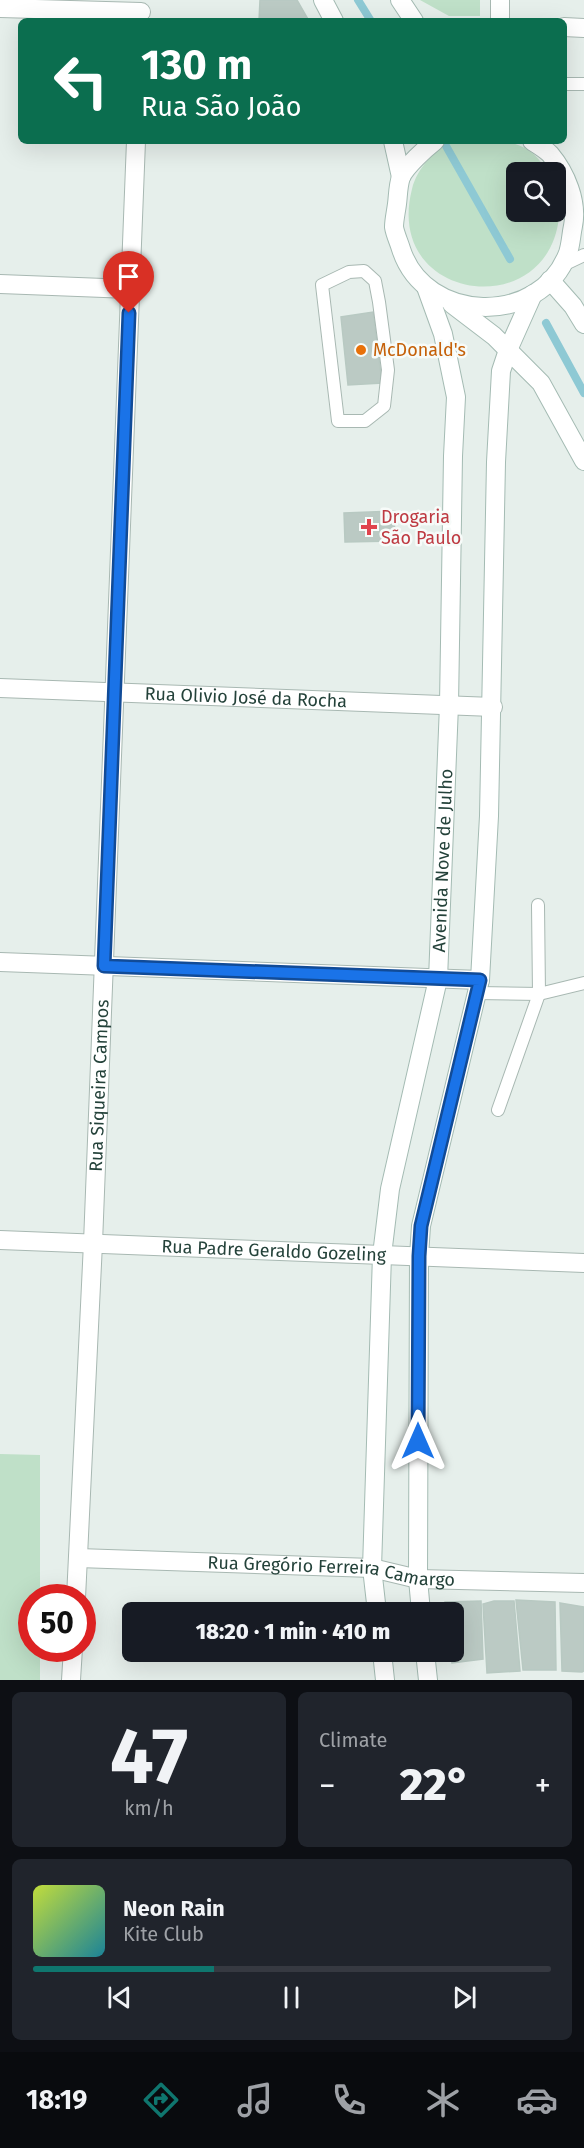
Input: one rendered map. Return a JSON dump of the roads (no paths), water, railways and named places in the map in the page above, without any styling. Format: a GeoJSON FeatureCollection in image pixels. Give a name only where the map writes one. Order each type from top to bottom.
{"type":"FeatureCollection","features":[{"type":"Feature","properties":{"kind":"street"},"geometry":{"type":"LineString","coordinates":[[323,0],[332,18]]}},
{"type":"Feature","properties":{"kind":"street"},"geometry":{"type":"LineString","coordinates":[[400,0],[412,18]]}},
{"type":"Feature","properties":{"kind":"street"},"geometry":{"type":"LineString","coordinates":[[500,0],[500,18]]}},
{"type":"Feature","properties":{"kind":"street"},"geometry":{"type":"LineString","coordinates":[[0,8],[141,11]]}},
{"type":"Feature","properties":{"kind":"street"},"geometry":{"type":"LineString","coordinates":[[567,27],[584,28]]}},
{"type":"Feature","properties":{"kind":"street","name":"Rua Siqueira Campos"},"geometry":{"type":"LineString","coordinates":[[77,1584],[93,1244],[136,144]]}},
{"type":"Feature","properties":{"kind":"street"},"geometry":{"type":"LineString","coordinates":[[394,144],[401,177],[394,228],[405,261],[426,287],[447,300],[508,350],[541,383],[584,461]]}},
{"type":"Feature","properties":{"kind":"street"},"geometry":{"type":"LineString","coordinates":[[401,177],[420,153],[431,144]]}},
{"type":"Feature","properties":{"kind":"street"},"geometry":{"type":"LineString","coordinates":[[447,300],[469,307],[491,308],[513,303],[533,294],[555,273],[568,252],[575,218],[568,183],[549,153],[536,144]]}},
{"type":"Feature","properties":{"kind":"street"},"geometry":{"type":"LineString","coordinates":[[555,273],[584,324]]}},
{"type":"Feature","properties":{"kind":"street"},"geometry":{"type":"LineString","coordinates":[[0,284],[130,289]]}},
{"type":"Feature","properties":{"kind":"street","name":"Avenida Nove de Julho"},"geometry":{"type":"LineString","coordinates":[[376,1602],[372,1568],[382,1255],[390,1189],[438,979],[449,705],[456,397],[443,334],[426,287]]}},
{"type":"Feature","properties":{"kind":"street"},"geometry":{"type":"LineString","coordinates":[[420,1602],[418,1579],[421,1226],[478,986],[489,816],[493,707],[496,462],[501,371],[533,294]]}},
{"type":"Feature","properties":{"kind":"street","name":"Rua Olivio José da Rocha"},"geometry":{"type":"LineString","coordinates":[[0,688],[493,707]]}},
{"type":"Feature","properties":{"kind":"street"},"geometry":{"type":"LineString","coordinates":[[0,962],[438,979],[478,986]]}},
{"type":"Feature","properties":{"kind":"street","name":"Rua Padre Geraldo Gozeling"},"geometry":{"type":"LineString","coordinates":[[0,1240],[584,1263]]}},
{"type":"Feature","properties":{"kind":"street","name":"Rua Gregório Ferreira Camargo"},"geometry":{"type":"LineString","coordinates":[[78,1558],[372,1568],[418,1579],[584,1583]]}},
{"type":"Feature","properties":{"kind":"street"},"geometry":{"type":"LineString","coordinates":[[71,1680],[72,1662]]}},
{"type":"Feature","properties":{"kind":"street"},"geometry":{"type":"LineString","coordinates":[[383,1662],[385,1680]]}},
{"type":"Feature","properties":{"kind":"street"},"geometry":{"type":"LineString","coordinates":[[426,1662],[428,1680]]}},
{"type":"Feature","properties":{"kind":"lane"},"geometry":{"type":"LineString","coordinates":[[567,84],[584,84]]}},
{"type":"Feature","properties":{"kind":"lane"},"geometry":{"type":"LineString","coordinates":[[555,273],[584,255]]}},
{"type":"Feature","properties":{"kind":"lane"},"geometry":{"type":"LineString","coordinates":[[356,271],[364,271],[375,281],[388,370],[384,406],[365,421],[338,421],[321,285],[356,271]]}},
{"type":"Feature","properties":{"kind":"lane"},"geometry":{"type":"LineString","coordinates":[[498,1110],[539,994],[538,905]]}},
{"type":"Feature","properties":{"kind":"lane"},"geometry":{"type":"LineString","coordinates":[[478,986],[539,994],[584,983]]}},
{"type":"Feature","properties":{"kind":"waterway"},"geometry":{"type":"LineString","coordinates":[[358,0],[369,18]]}},
{"type":"Feature","properties":{"kind":"waterway"},"geometry":{"type":"LineString","coordinates":[[446,146],[510,259]]}},
{"type":"Feature","properties":{"kind":"waterway"},"geometry":{"type":"LineString","coordinates":[[546,323],[584,393]]}},
{"type":"Feature","properties":{"kind":"place","name":"McDonald's"},"geometry":{"type":"Point","coordinates":[361,350]}},
{"type":"Feature","properties":{"kind":"place","name":"Drogaria São Paulo"},"geometry":{"type":"Point","coordinates":[369,527]}}]}
